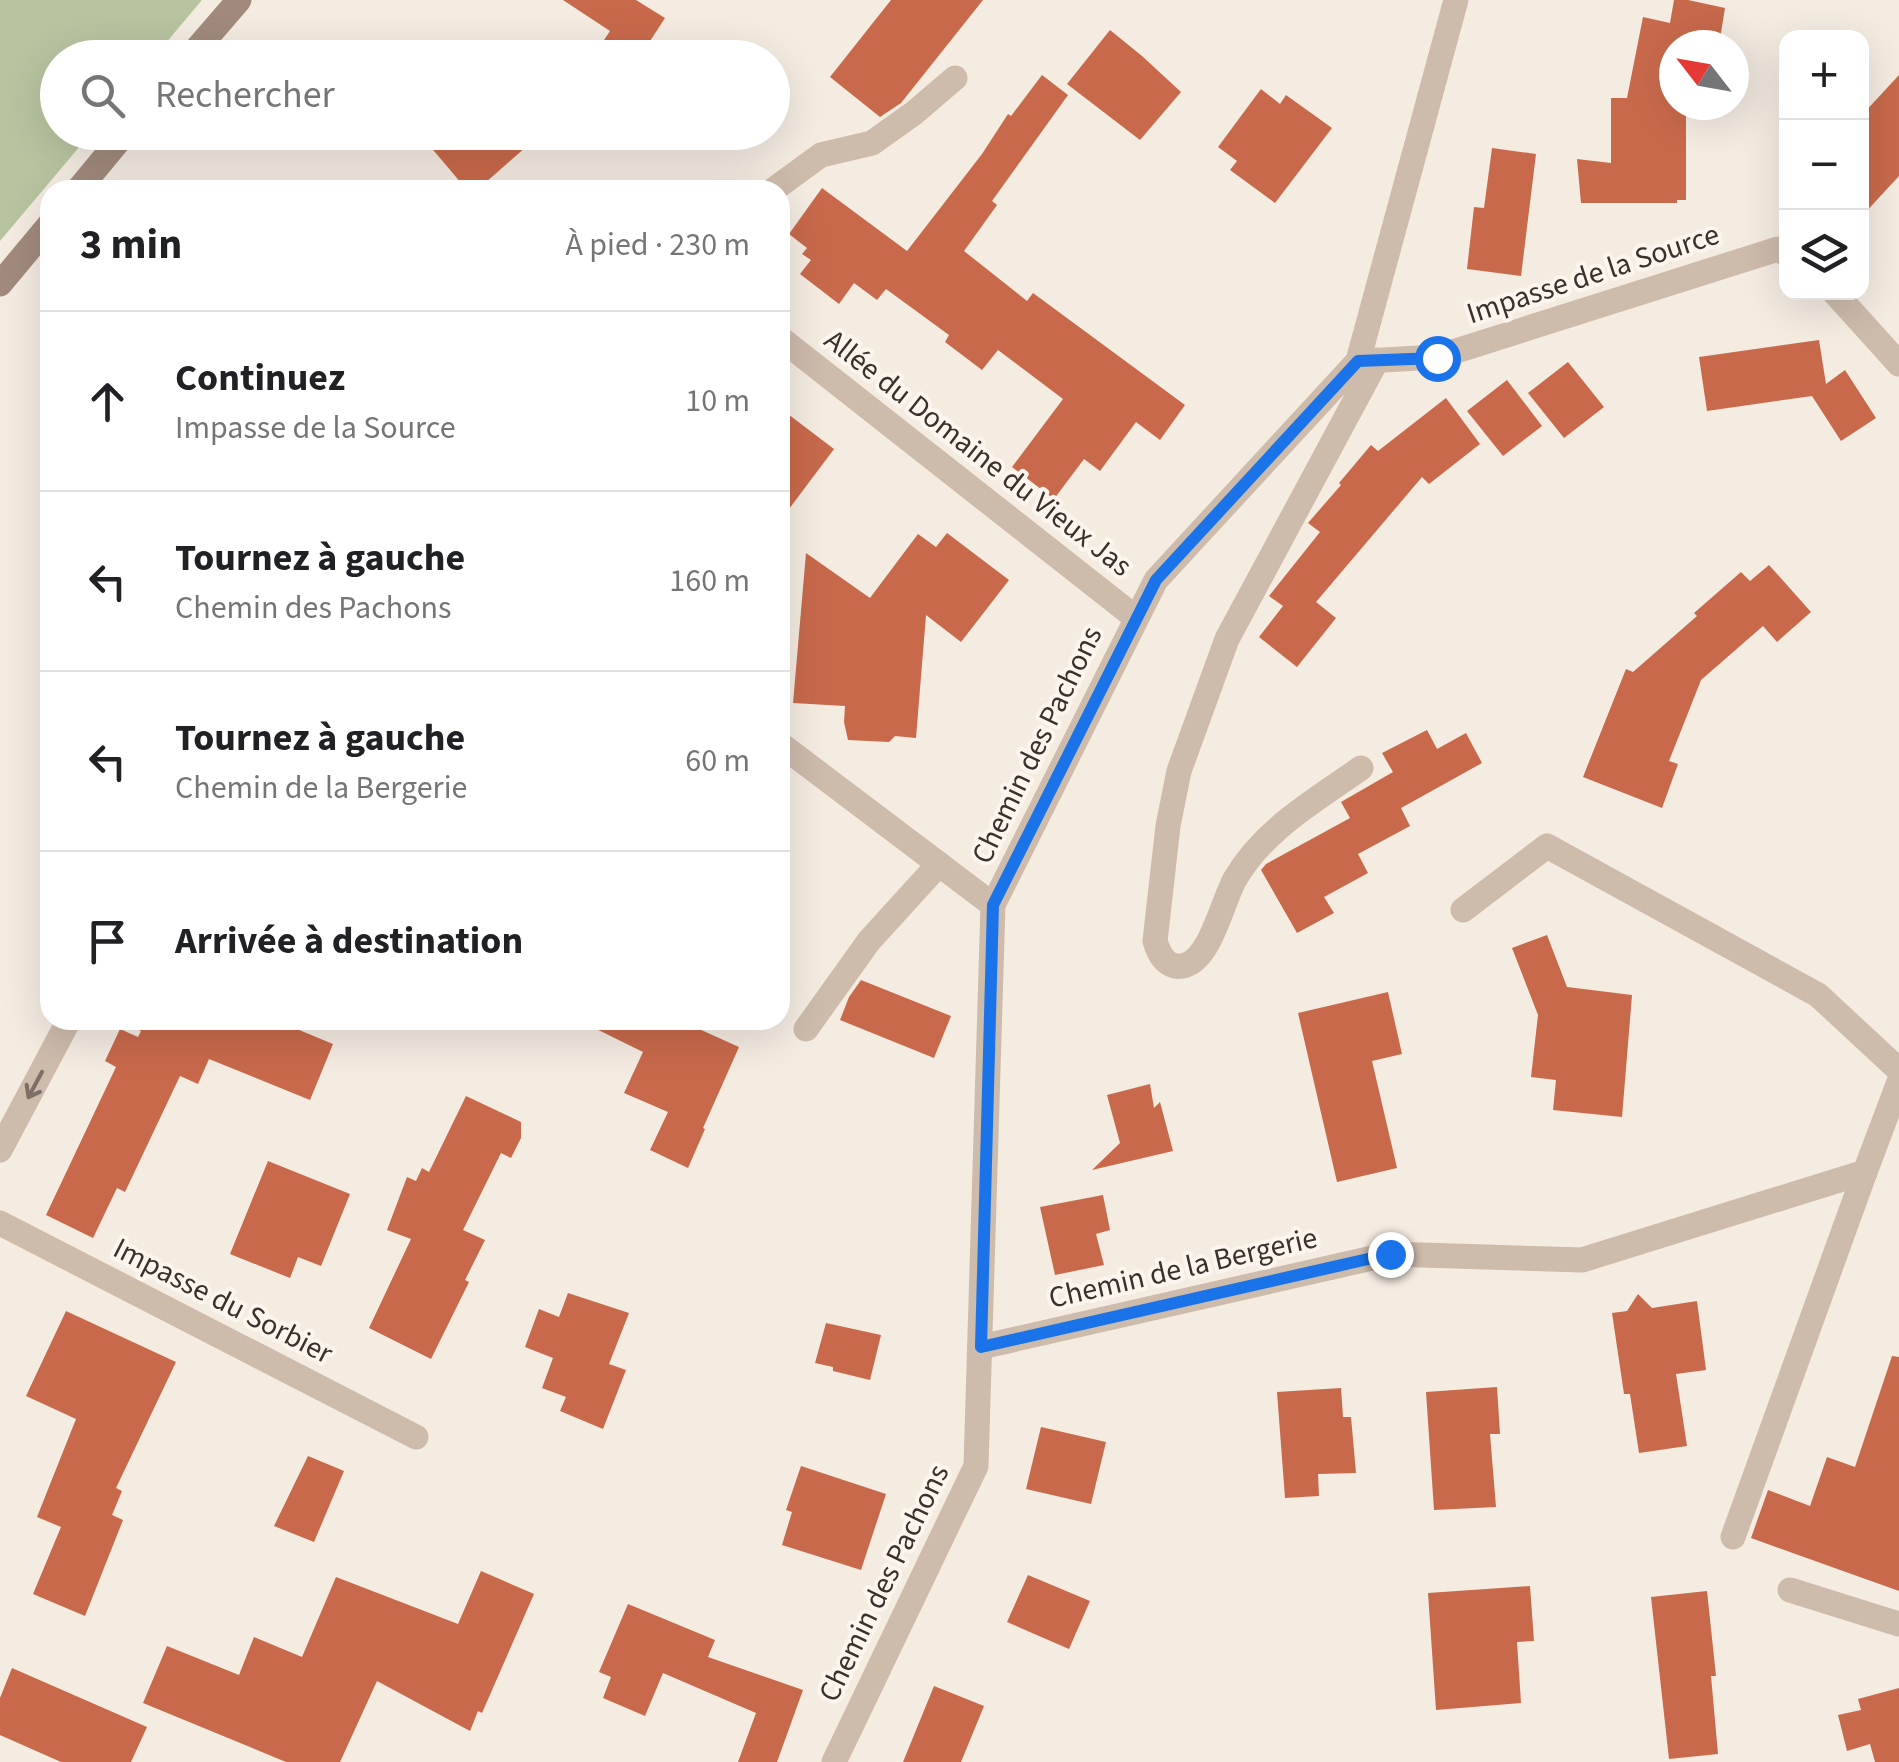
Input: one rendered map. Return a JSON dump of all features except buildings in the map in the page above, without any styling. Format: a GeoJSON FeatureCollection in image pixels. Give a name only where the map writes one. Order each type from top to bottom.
{"type":"FeatureCollection","features":[{"type":"Feature","properties":{"kind":"main road"},"geometry":{"type":"LineString","coordinates":[[204,40],[238,0]]}},
{"type":"Feature","properties":{"kind":"main road"},"geometry":{"type":"LineString","coordinates":[[86,180],[111,150]]}},
{"type":"Feature","properties":{"kind":"main road"},"geometry":{"type":"LineString","coordinates":[[0,284],[40,236]]}},
{"type":"Feature","properties":{"kind":"street","name":"Chemin des Pachons"},"geometry":{"type":"LineString","coordinates":[[834,1762],[976,1466],[993,905],[1156,580],[1368,361],[1456,0]]}},
{"type":"Feature","properties":{"kind":"street"},"geometry":{"type":"LineString","coordinates":[[788,180],[821,156],[872,143],[955,78]]}},
{"type":"Feature","properties":{"kind":"street","name":"Impasse de la Source"},"geometry":{"type":"LineString","coordinates":[[1368,361],[1437,358],[1779,250]]}},
{"type":"Feature","properties":{"kind":"street"},"geometry":{"type":"LineString","coordinates":[[1841,300],[1899,364]]}},
{"type":"Feature","properties":{"kind":"street","name":"Allée du Domaine du Vieux Jas"},"geometry":{"type":"LineString","coordinates":[[790,346],[1136,618]]}},
{"type":"Feature","properties":{"kind":"street"},"geometry":{"type":"LineString","coordinates":[[1362,768],[1271,832],[1235,879],[1206,944],[1194,960],[1184,966],[1171,965],[1160,957],[1154,941],[1179,772],[1226,639],[1368,361]]}},
{"type":"Feature","properties":{"kind":"street"},"geometry":{"type":"LineString","coordinates":[[790,752],[993,905]]}},
{"type":"Feature","properties":{"kind":"street"},"geometry":{"type":"LineString","coordinates":[[1463,910],[1547,846],[1818,994],[1899,1070]]}},
{"type":"Feature","properties":{"kind":"street"},"geometry":{"type":"LineString","coordinates":[[806,1029],[869,941],[939,864]]}},
{"type":"Feature","properties":{"kind":"street"},"geometry":{"type":"LineString","coordinates":[[0,1150],[64,1030]]}},
{"type":"Feature","properties":{"kind":"street"},"geometry":{"type":"LineString","coordinates":[[1733,1536],[1899,1082]]}},
{"type":"Feature","properties":{"kind":"street","name":"Chemin de la Bergerie"},"geometry":{"type":"LineString","coordinates":[[981,1347],[1390,1254],[1582,1260],[1866,1172]]}},
{"type":"Feature","properties":{"kind":"street","name":"Impasse du Sorbier"},"geometry":{"type":"LineString","coordinates":[[0,1224],[416,1436]]}},
{"type":"Feature","properties":{"kind":"street"},"geometry":{"type":"LineString","coordinates":[[1790,1590],[1899,1624]]}},
{"type":"Feature","properties":{"kind":"green space"},"geometry":{"type":"Polygon","coordinates":[[[0,0],[202,0],[168,40],[40,40],[40,150],[77,150],[51,180],[40,180],[40,194],[0,241],[0,0]]]}},
{"type":"Feature","properties":{"kind":"route"},"geometry":{"type":"LineString","coordinates":[[1390,1254],[981,1347],[993,905],[1156,580],[1358,361],[1437,358]]}}]}
